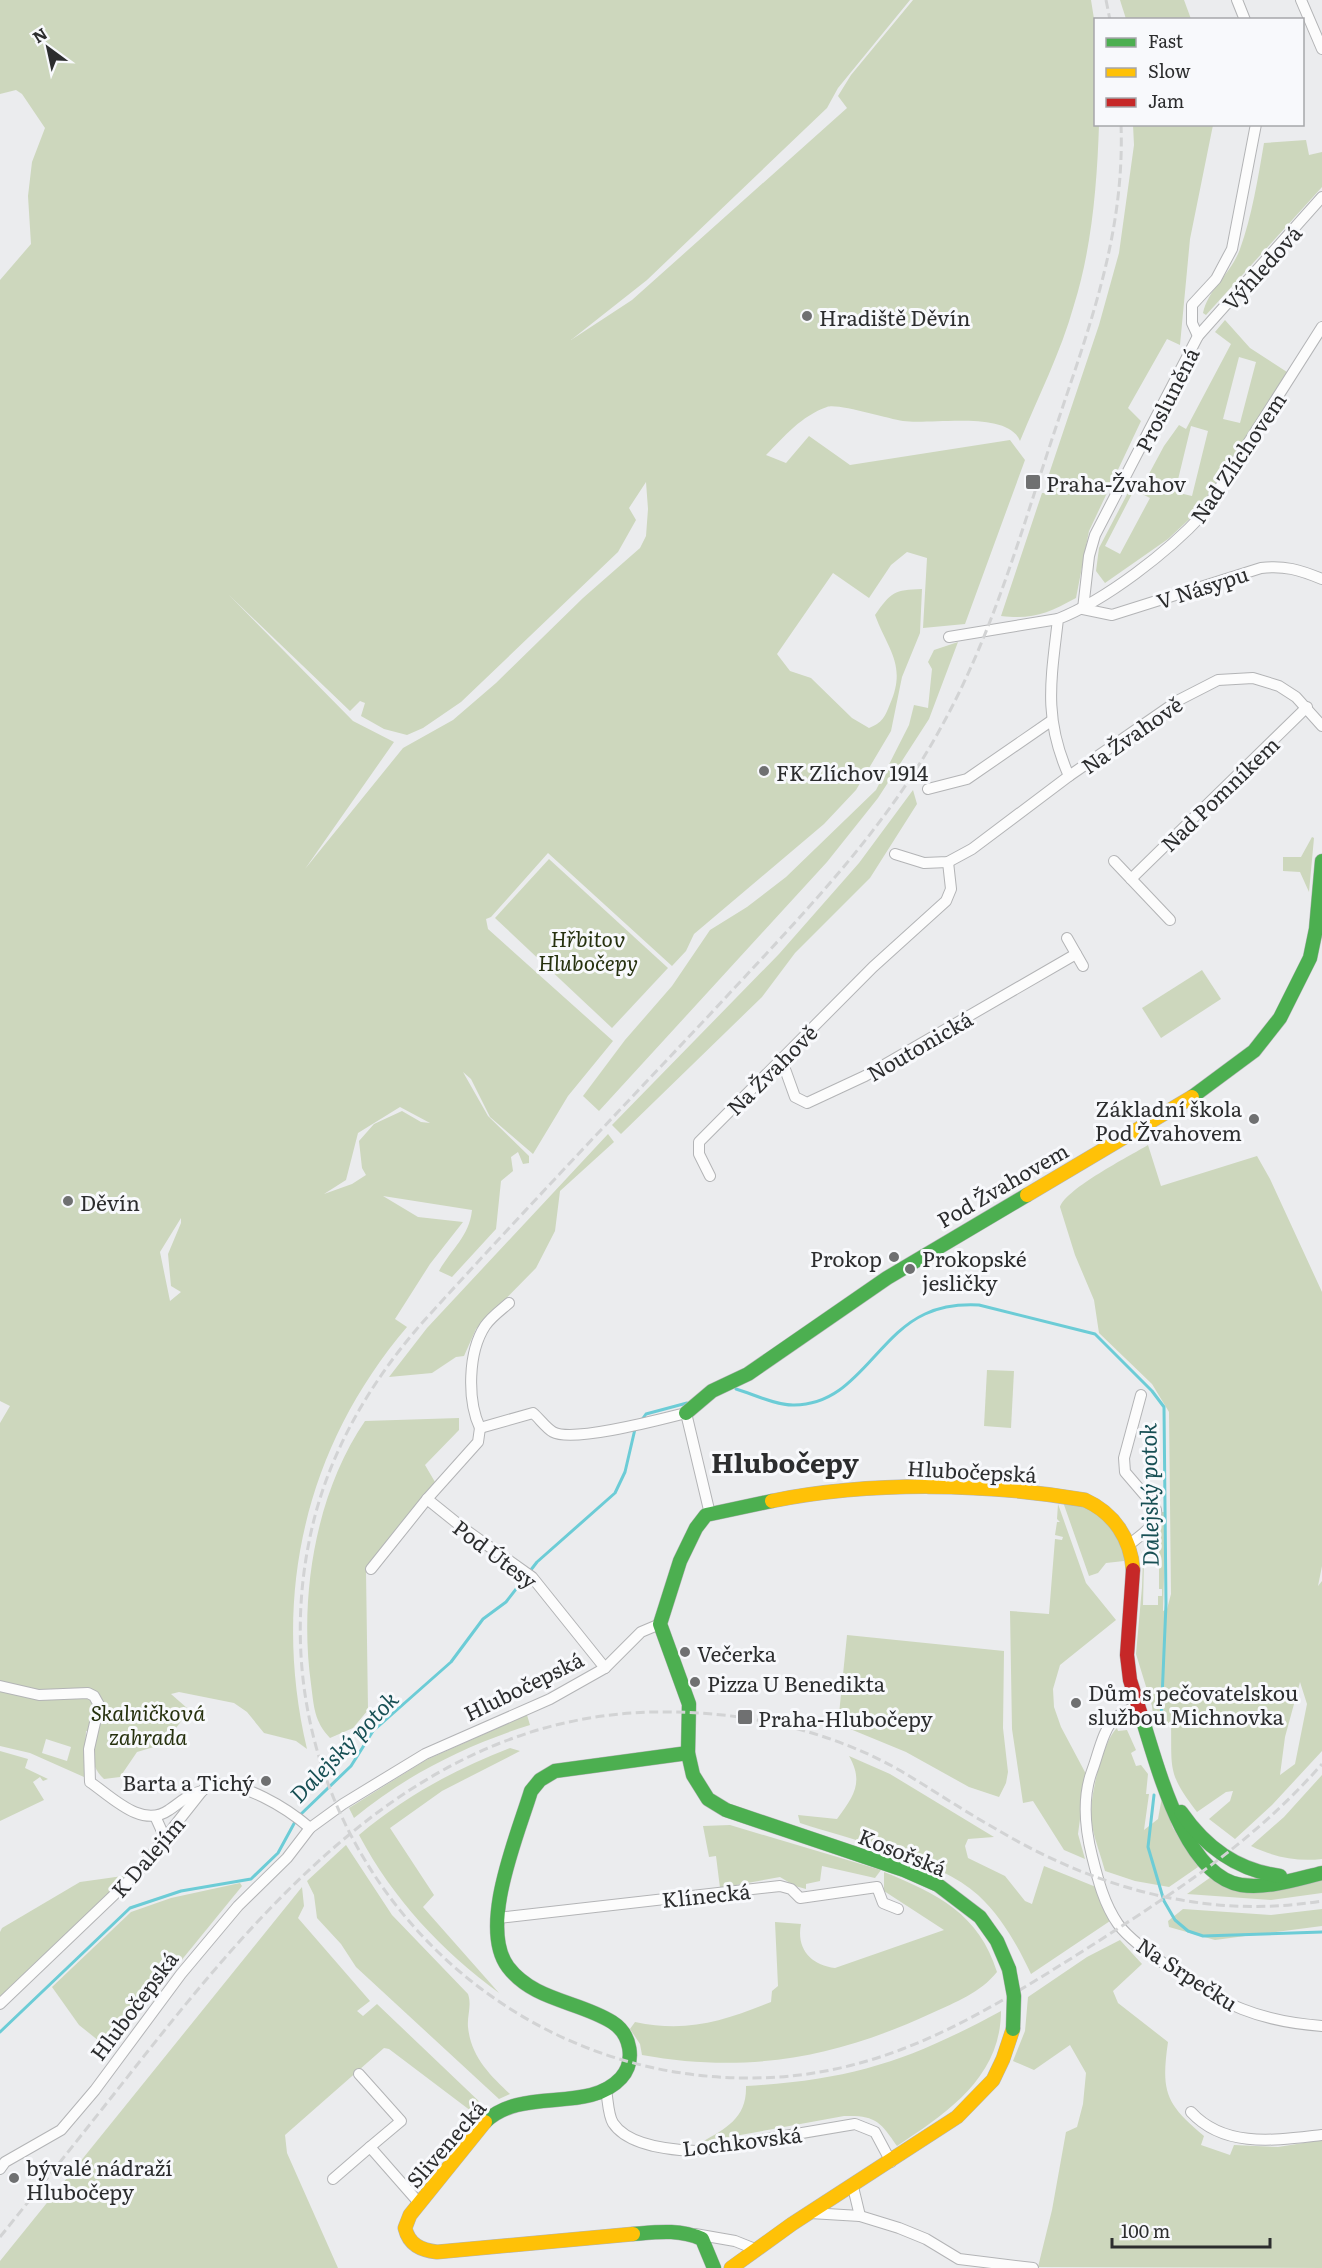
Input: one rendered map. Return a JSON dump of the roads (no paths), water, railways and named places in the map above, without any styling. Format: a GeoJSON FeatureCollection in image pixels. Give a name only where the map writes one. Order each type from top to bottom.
{"type":"FeatureCollection","features":[{"type":"Feature","properties":{"kind":"street"},"geometry":{"type":"LineString","coordinates":[[1237,0],[1244,18]]}},
{"type":"Feature","properties":{"kind":"street"},"geometry":{"type":"LineString","coordinates":[[1301,0],[1322,49]]}},
{"type":"Feature","properties":{"kind":"street","name":"Prosluněná"},"geometry":{"type":"LineString","coordinates":[[1083,609],[1089,556],[1095,535],[1198,336],[1192,322],[1192,305],[1216,279],[1232,249],[1256,126]]}},
{"type":"Feature","properties":{"kind":"street","name":"Výhledová"},"geometry":{"type":"LineString","coordinates":[[1198,336],[1322,197]]}},
{"type":"Feature","properties":{"kind":"street","name":"Nad Zlíchovem"},"geometry":{"type":"LineString","coordinates":[[949,637],[1058,619],[1083,609],[1179,540],[1203,514],[1322,327]]}},
{"type":"Feature","properties":{"kind":"street","name":"V Násypu"},"geometry":{"type":"LineString","coordinates":[[1083,609],[1112,615],[1234,575],[1270,567],[1297,569],[1322,579]]}},
{"type":"Feature","properties":{"kind":"street"},"geometry":{"type":"LineString","coordinates":[[1058,619],[1051,684],[1051,721],[1069,776]]}},
{"type":"Feature","properties":{"kind":"street","name":"Na Žvahově"},"geometry":{"type":"LineString","coordinates":[[710,1176],[699,1154],[699,1142],[873,968],[946,901],[951,889],[948,862],[972,849],[1069,776],[1179,700],[1218,680],[1237,677],[1268,682],[1296,697],[1322,726]]}},
{"type":"Feature","properties":{"kind":"street","name":"Nad Pomníkem"},"geometry":{"type":"LineString","coordinates":[[1131,879],[1307,707]]}},
{"type":"Feature","properties":{"kind":"street"},"geometry":{"type":"LineString","coordinates":[[928,789],[967,779],[1051,721]]}},
{"type":"Feature","properties":{"kind":"street"},"geometry":{"type":"LineString","coordinates":[[895,855],[924,863],[948,862]]}},
{"type":"Feature","properties":{"kind":"street"},"geometry":{"type":"LineString","coordinates":[[1114,861],[1170,920]]}},
{"type":"Feature","properties":{"kind":"street","name":"Pod Žvahovem"},"geometry":{"type":"LineString","coordinates":[[687,1413],[712,1392],[748,1374],[887,1278],[997,1211],[1166,1114],[1201,1092],[1254,1051],[1280,1018],[1310,958],[1316,929],[1322,861]]}},
{"type":"Feature","properties":{"kind":"street"},"geometry":{"type":"LineString","coordinates":[[1067,938],[1083,966]]}},
{"type":"Feature","properties":{"kind":"street","name":"Noutonická"},"geometry":{"type":"LineString","coordinates":[[781,1058],[795,1097],[807,1103],[866,1076],[1076,954]]}},
{"type":"Feature","properties":{"kind":"street"},"geometry":{"type":"LineString","coordinates":[[371,1569],[427,1499],[478,1442],[480,1428],[473,1413],[473,1359],[484,1327],[509,1303]]}},
{"type":"Feature","properties":{"kind":"street"},"geometry":{"type":"LineString","coordinates":[[1129,1545],[1156,1521],[1158,1514],[1155,1507],[1125,1472],[1124,1458],[1141,1395]]}},
{"type":"Feature","properties":{"kind":"street"},"geometry":{"type":"LineString","coordinates":[[480,1428],[533,1413],[552,1432],[564,1435],[634,1426],[687,1413],[710,1514],[702,1519],[680,1561],[660,1624]]}},
{"type":"Feature","properties":{"kind":"street","name":"Hlubočepská"},"geometry":{"type":"LineString","coordinates":[[710,1514],[838,1490],[957,1488],[1085,1500],[1113,1518],[1129,1545],[1134,1578],[1127,1655],[1136,1706],[1167,1789],[1172,1810],[1182,1832],[1197,1855],[1215,1873],[1226,1880],[1248,1885],[1280,1884],[1317,1874]]}},
{"type":"Feature","properties":{"kind":"street","name":"Pod Útesy"},"geometry":{"type":"LineString","coordinates":[[427,1499],[462,1528],[532,1577],[555,1602],[605,1668]]}},
{"type":"Feature","properties":{"kind":"street","name":"Hlubočepská"},"geometry":{"type":"LineString","coordinates":[[0,2169],[6,2162],[61,2130],[95,2090],[181,1974],[238,1906],[287,1858],[305,1824],[344,1804],[425,1754],[550,1699],[605,1668],[641,1632],[660,1624]]}},
{"type":"Feature","properties":{"kind":"street","name":"Kosořská"},"geometry":{"type":"LineString","coordinates":[[660,1624],[689,1704],[688,1753],[699,1787],[717,1806],[904,1870],[938,1885],[959,1899],[989,1928],[1009,1969],[1014,1996],[1013,2029],[1000,2069],[978,2099],[943,2128],[755,2249],[731,2268]]}},
{"type":"Feature","properties":{"kind":"street"},"geometry":{"type":"LineString","coordinates":[[0,1686],[39,1695],[88,1693],[94,1696],[99,1705],[89,1749],[90,1782],[140,1815],[155,1816],[168,1811],[191,1793],[202,1791],[211,1784],[223,1783],[289,1810],[305,1824]]}},
{"type":"Feature","properties":{"kind":"street","name":"Na Srpečku"},"geometry":{"type":"LineString","coordinates":[[1136,1706],[1111,1723],[1090,1778],[1086,1803],[1086,1824],[1093,1861],[1104,1899],[1119,1925],[1155,1956],[1218,1997],[1242,2009],[1281,2020],[1322,2026]]}},
{"type":"Feature","properties":{"kind":"street"},"geometry":{"type":"LineString","coordinates":[[606,2090],[619,2082],[626,2072],[631,2052],[627,2038],[612,2022],[531,1987],[518,1977],[501,1956],[497,1944],[498,1918],[504,1882],[531,1791],[540,1780],[555,1771],[688,1753]]}},
{"type":"Feature","properties":{"kind":"street","name":"K Dalejím"},"geometry":{"type":"LineString","coordinates":[[0,2004],[138,1872],[202,1791]]}},
{"type":"Feature","properties":{"kind":"street"},"geometry":{"type":"LineString","coordinates":[[155,1816],[165,1838]]}},
{"type":"Feature","properties":{"kind":"street","name":"Klínecká"},"geometry":{"type":"LineString","coordinates":[[498,1918],[780,1886],[792,1889],[800,1898],[877,1887],[883,1902],[898,1910]]}},
{"type":"Feature","properties":{"kind":"street"},"geometry":{"type":"LineString","coordinates":[[333,2179],[401,2121],[359,2074]]}},
{"type":"Feature","properties":{"kind":"street","name":"Lochkovská"},"geometry":{"type":"LineString","coordinates":[[606,2090],[613,2122],[624,2133],[634,2139],[675,2150],[696,2151],[855,2124],[875,2132],[891,2162]]}},
{"type":"Feature","properties":{"kind":"street","name":"Slivenecká"},"geometry":{"type":"LineString","coordinates":[[606,2090],[534,2100],[499,2110],[483,2125],[410,2215],[405,2228],[406,2234],[411,2242],[422,2250],[437,2252],[657,2232],[688,2233]]}},
{"type":"Feature","properties":{"kind":"street"},"geometry":{"type":"LineString","coordinates":[[1191,2112],[1202,2124],[1216,2132],[1259,2141],[1322,2135]]}},
{"type":"Feature","properties":{"kind":"street"},"geometry":{"type":"LineString","coordinates":[[370,2147],[420,2204]]}},
{"type":"Feature","properties":{"kind":"street"},"geometry":{"type":"LineString","coordinates":[[853,2187],[860,2216]]}},
{"type":"Feature","properties":{"kind":"street"},"geometry":{"type":"LineString","coordinates":[[810,2213],[860,2216],[909,2231],[959,2259],[1033,2268]]}},
{"type":"Feature","properties":{"kind":"street"},"geometry":{"type":"LineString","coordinates":[[688,2233],[726,2239],[755,2249]]}},
{"type":"Feature","properties":{"kind":"street"},"geometry":{"type":"LineString","coordinates":[[688,2233],[702,2239],[714,2268]]}},
{"type":"Feature","properties":{"kind":"waterway","name":"Dalejský potok"},"geometry":{"type":"LineString","coordinates":[[736,1389],[786,1405],[814,1402],[833,1394],[849,1383],[892,1338],[908,1325],[931,1311],[951,1306],[979,1305],[1095,1334],[1152,1391],[1164,1407],[1166,1604],[1161,1722]]}},
{"type":"Feature","properties":{"kind":"waterway","name":"Dalejský potok"},"geometry":{"type":"LineString","coordinates":[[641,1421],[646,1414],[687,1403]]}},
{"type":"Feature","properties":{"kind":"waterway","name":"Dalejský potok"},"geometry":{"type":"LineString","coordinates":[[300,1815],[351,1766],[373,1731],[451,1662],[483,1619],[506,1602],[537,1562],[615,1493],[625,1472],[635,1429]]}},
{"type":"Feature","properties":{"kind":"waterway","name":"Dalejský potok"},"geometry":{"type":"LineString","coordinates":[[1154,1795],[1148,1847],[1164,1901],[1175,1920],[1188,1931],[1203,1936],[1322,1932]]}},
{"type":"Feature","properties":{"kind":"waterway","name":"Dalejský potok"},"geometry":{"type":"LineString","coordinates":[[0,2032],[130,1908],[181,1891],[251,1879],[278,1853],[296,1820]]}},
{"type":"Feature","properties":{"kind":"railway"},"geometry":{"type":"LineString","coordinates":[[1106,0],[1110,18]]}},
{"type":"Feature","properties":{"kind":"railway"},"geometry":{"type":"LineString","coordinates":[[1121,126],[1121,165],[1117,204],[1111,242],[1092,317],[1004,584],[975,659],[939,731],[891,806],[836,876],[715,1009],[458,1283],[383,1372],[366,1398],[337,1453],[316,1511],[309,1542],[301,1644],[315,1742],[349,1832],[402,1913],[470,1980],[552,2032],[645,2066],[747,2078],[796,2075],[843,2067],[887,2054],[930,2038],[1012,1995],[1126,1923],[1214,1863],[1269,1818],[1322,1764]]}},
{"type":"Feature","properties":{"kind":"railway"},"geometry":{"type":"LineString","coordinates":[[0,2237],[200,1987],[254,1926],[311,1868],[373,1816],[439,1772],[511,1739],[589,1718],[673,1712],[703,1713],[791,1727],[820,1735],[875,1757],[1034,1850],[1112,1883],[1194,1902],[1236,1906],[1279,1906],[1322,1901]]}},
{"type":"Feature","properties":{"kind":"place","name":"Hradiště Děvín"},"geometry":{"type":"Point","coordinates":[807,316]}},
{"type":"Feature","properties":{"kind":"place","name":"Praha-Žvahov"},"geometry":{"type":"Point","coordinates":[1033,482]}},
{"type":"Feature","properties":{"kind":"place","name":"FK Zlíchov 1914"},"geometry":{"type":"Point","coordinates":[764,771]}},
{"type":"Feature","properties":{"kind":"place","name":"Základní škola Pod Žvahovem"},"geometry":{"type":"Point","coordinates":[1254,1119]}},
{"type":"Feature","properties":{"kind":"place","name":"Děvín"},"geometry":{"type":"Point","coordinates":[68,1201]}},
{"type":"Feature","properties":{"kind":"place","name":"Prokop"},"geometry":{"type":"Point","coordinates":[894,1257]}},
{"type":"Feature","properties":{"kind":"place","name":"Prokopské jesličky"},"geometry":{"type":"Point","coordinates":[910,1269]}},
{"type":"Feature","properties":{"kind":"place","name":"Večerka"},"geometry":{"type":"Point","coordinates":[685,1652]}},
{"type":"Feature","properties":{"kind":"place","name":"Pizza U Benedikta"},"geometry":{"type":"Point","coordinates":[695,1682]}},
{"type":"Feature","properties":{"kind":"place","name":"Dům s pečovatelskou službou Michnovka"},"geometry":{"type":"Point","coordinates":[1076,1703]}},
{"type":"Feature","properties":{"kind":"place","name":"Praha-Hlubočepy"},"geometry":{"type":"Point","coordinates":[745,1717]}},
{"type":"Feature","properties":{"kind":"place","name":"Barta a Tichý"},"geometry":{"type":"Point","coordinates":[266,1781]}},
{"type":"Feature","properties":{"kind":"place","name":"bývalé nádraží Hlubočepy"},"geometry":{"type":"Point","coordinates":[14,2178]}},
{"type":"Feature","properties":{"kind":"district","name":"Hlubočepy"},"geometry":{"type":"Point","coordinates":[785,1461]}},
{"type":"Feature","properties":{"kind":"park label","name":"Hřbitov Hlubočepy"},"geometry":{"type":"Point","coordinates":[588,949]}},
{"type":"Feature","properties":{"kind":"park label","name":"Skalničková zahrada"},"geometry":{"type":"Point","coordinates":[148,1723]}}]}
